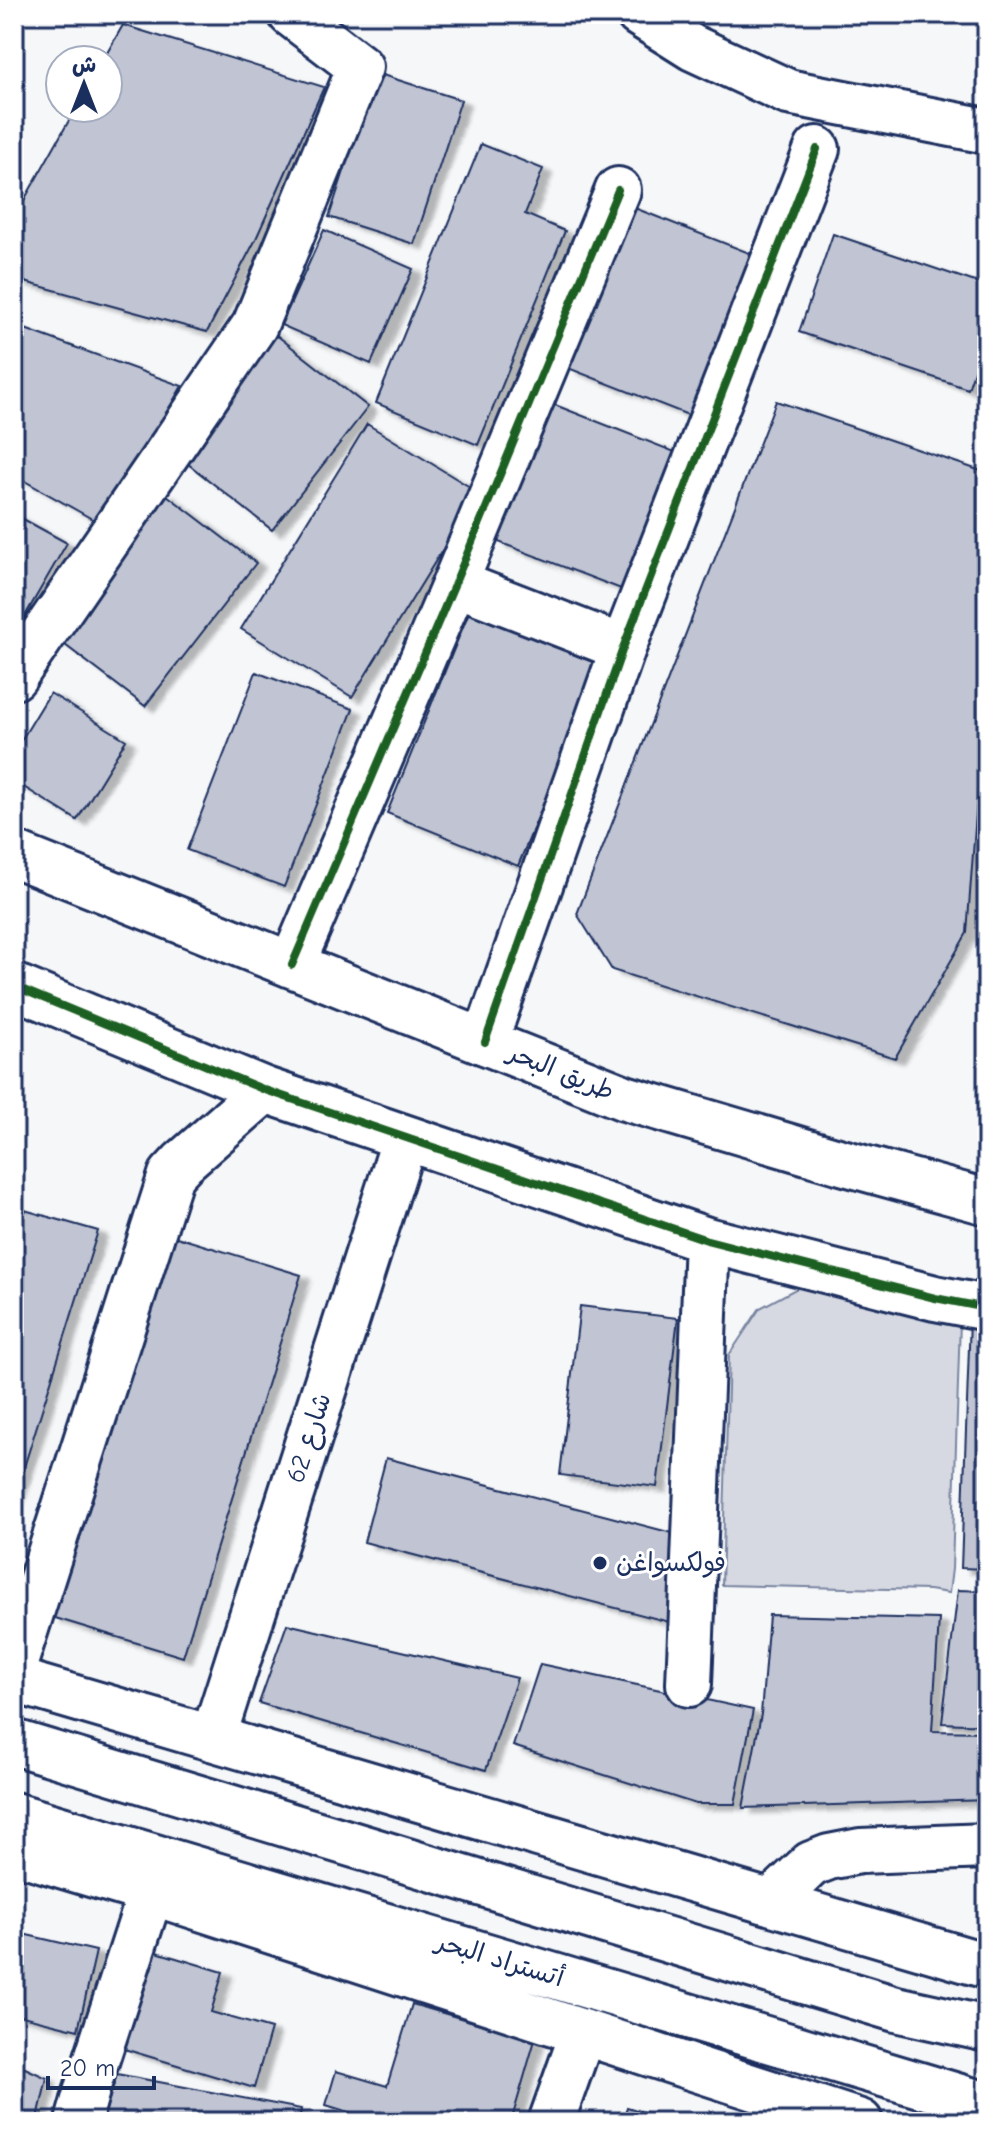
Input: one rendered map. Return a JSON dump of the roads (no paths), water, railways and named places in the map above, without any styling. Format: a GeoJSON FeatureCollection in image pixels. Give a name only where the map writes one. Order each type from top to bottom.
{"type":"FeatureCollection","features":[{"type":"Feature","properties":{"kind":"main road"},"geometry":{"type":"LineString","coordinates":[[14,677],[255,325],[360,67],[291,14]]}},
{"type":"Feature","properties":{"kind":"main road"},"geometry":{"type":"LineString","coordinates":[[639,14],[693,48],[788,92],[987,131]]}},
{"type":"Feature","properties":{"kind":"main road"},"geometry":{"type":"LineString","coordinates":[[485,1042],[623,648],[817,149]]}},
{"type":"Feature","properties":{"kind":"main road"},"geometry":{"type":"LineString","coordinates":[[292,965],[618,190]]}},
{"type":"Feature","properties":{"kind":"main road"},"geometry":{"type":"LineString","coordinates":[[455,583],[623,648]]}},
{"type":"Feature","properties":{"kind":"main road","name":"طريق البحر"},"geometry":{"type":"LineString","coordinates":[[14,854],[625,1098],[987,1202]]}},
{"type":"Feature","properties":{"kind":"main road"},"geometry":{"type":"LineString","coordinates":[[14,986],[265,1090],[707,1240],[935,1298],[987,1308]]}},
{"type":"Feature","properties":{"kind":"main road"},"geometry":{"type":"LineString","coordinates":[[14,1666],[171,1175],[265,1090]]}},
{"type":"Feature","properties":{"kind":"main road","name":"شارع 62"},"geometry":{"type":"LineString","coordinates":[[213,1738],[405,1138]]}},
{"type":"Feature","properties":{"kind":"main road"},"geometry":{"type":"LineString","coordinates":[[689,1684],[707,1240]]}},
{"type":"Feature","properties":{"kind":"main road"},"geometry":{"type":"LineString","coordinates":[[14,1680],[987,1966]]}},
{"type":"Feature","properties":{"kind":"main road"},"geometry":{"type":"LineString","coordinates":[[14,1742],[896,2009],[987,2029]]}},
{"type":"Feature","properties":{"kind":"main road","name":"أتستراد البحر"},"geometry":{"type":"LineString","coordinates":[[14,1815],[987,2105]]}},
{"type":"Feature","properties":{"kind":"main road"},"geometry":{"type":"LineString","coordinates":[[771,1902],[811,1864],[829,1857],[860,1851],[987,1846]]}},
{"type":"Feature","properties":{"kind":"main road"},"geometry":{"type":"LineString","coordinates":[[14,1851],[151,1892],[860,2122]]}},
{"type":"Feature","properties":{"kind":"main road"},"geometry":{"type":"LineString","coordinates":[[78,2122],[151,1892]]}},
{"type":"Feature","properties":{"kind":"main road"},"geometry":{"type":"LineString","coordinates":[[551,2122],[583,2032]]}},
{"type":"Feature","properties":{"kind":"place","name":"فولكسواغن"},"geometry":{"type":"Point","coordinates":[600,1563]}}]}
